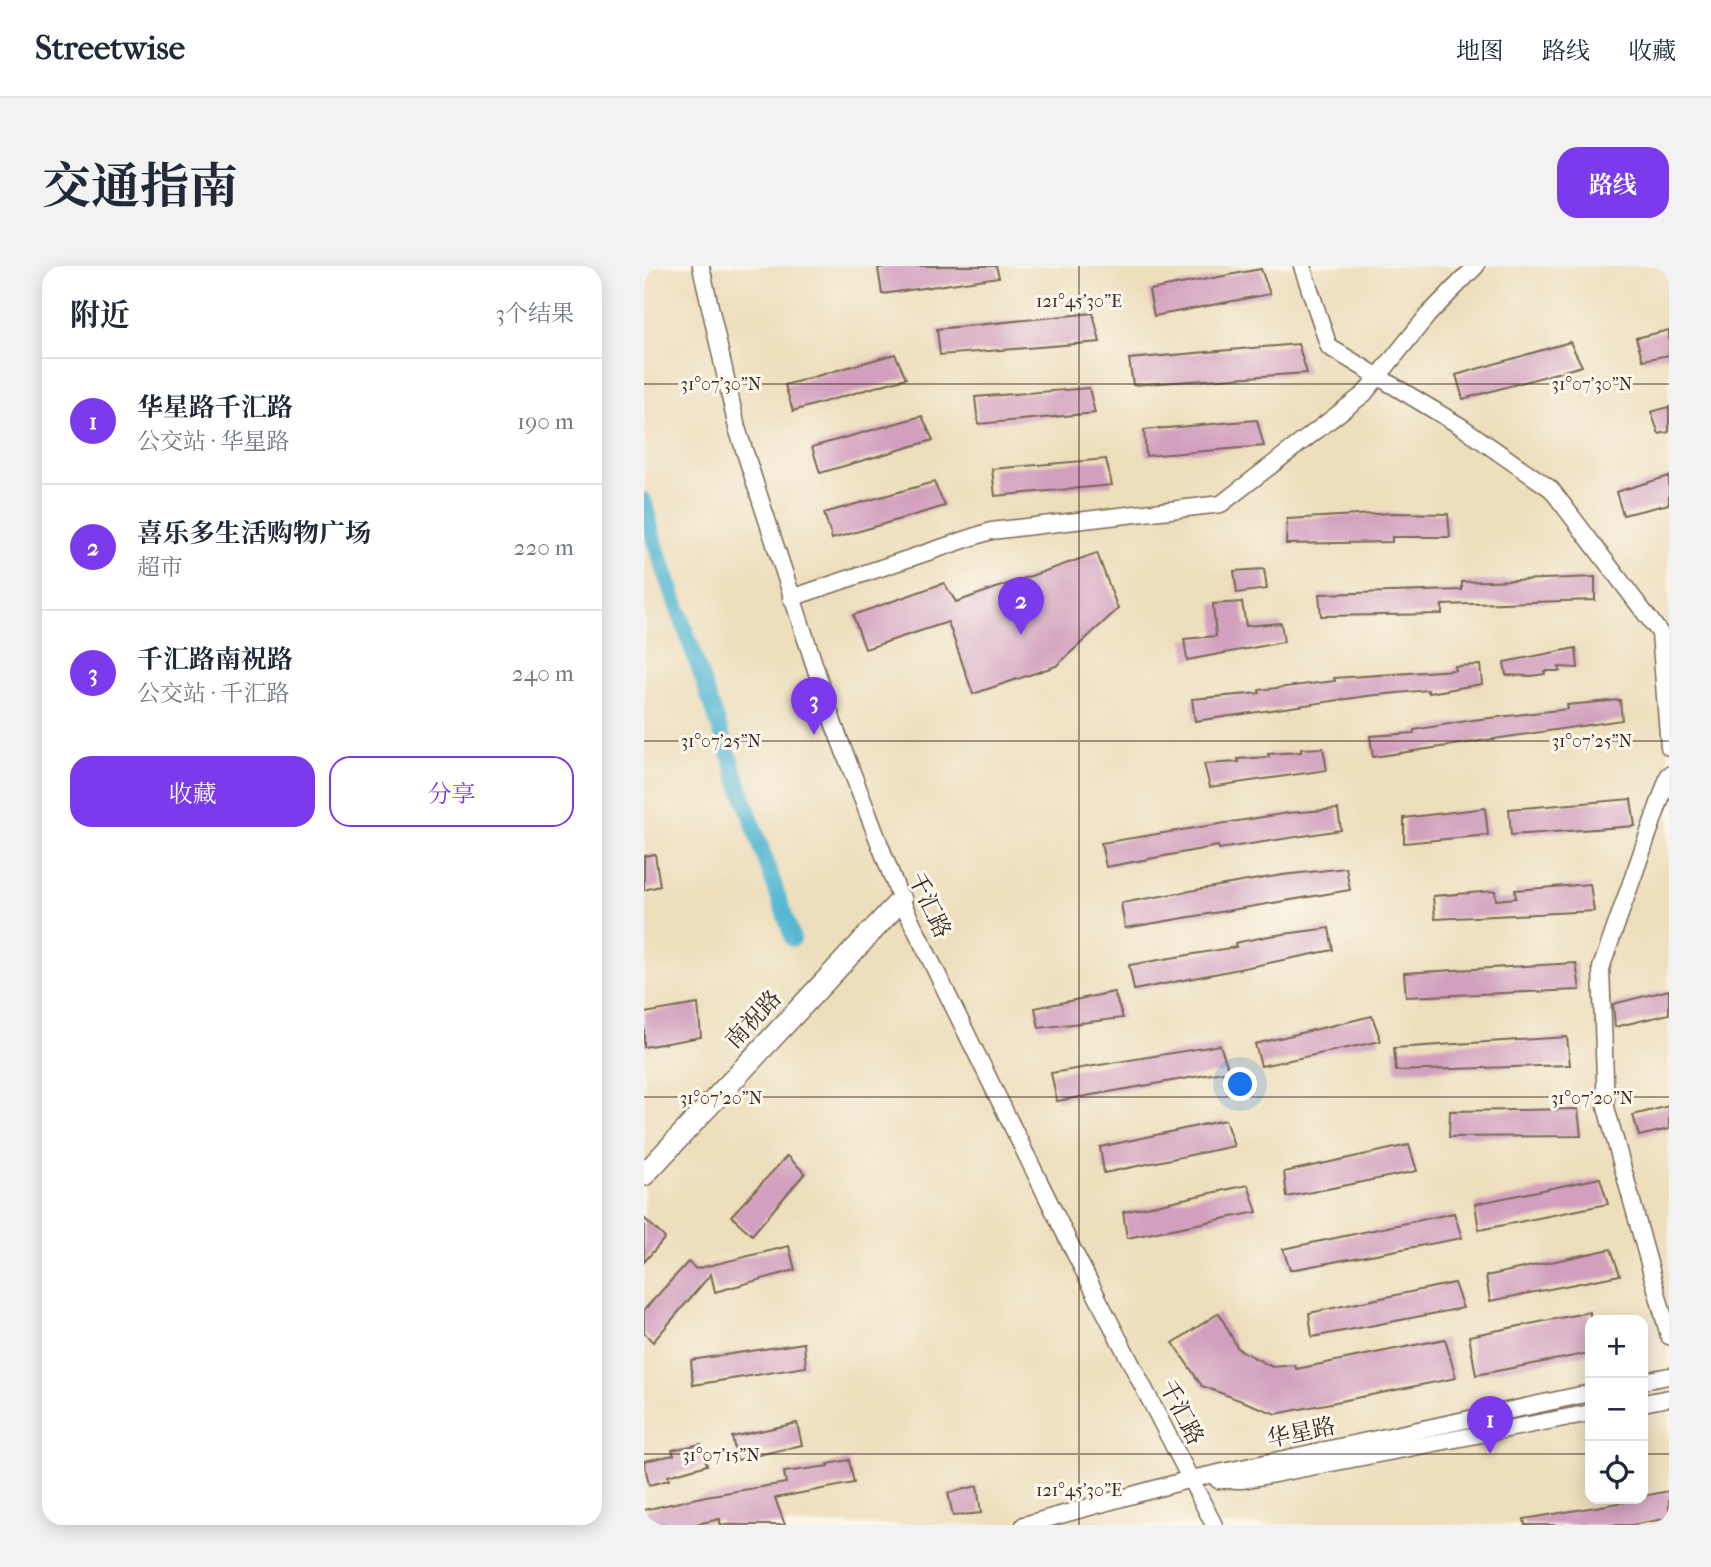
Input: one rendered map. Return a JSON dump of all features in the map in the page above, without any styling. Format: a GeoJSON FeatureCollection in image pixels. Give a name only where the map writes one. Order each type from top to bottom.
{"type":"FeatureCollection","features":[{"type":"Feature","properties":{"kind":"main road","name":"南祝路"},"geometry":{"type":"LineString","coordinates":[[644,1175],[901,900]]}},
{"type":"Feature","properties":{"kind":"street","name":"千汇路"},"geometry":{"type":"LineString","coordinates":[[701,266],[737,428],[834,725],[901,900],[1070,1244],[1214,1525]]}},
{"type":"Feature","properties":{"kind":"street"},"geometry":{"type":"LineString","coordinates":[[1302,266],[1329,347],[1462,427],[1551,489],[1660,633],[1669,747]]}},
{"type":"Feature","properties":{"kind":"street"},"geometry":{"type":"LineString","coordinates":[[791,598],[991,531],[1221,505],[1364,394],[1428,314],[1476,266]]}},
{"type":"Feature","properties":{"kind":"street"},"geometry":{"type":"LineString","coordinates":[[1669,775],[1601,968],[1606,1107],[1669,1336]]}},
{"type":"Feature","properties":{"kind":"street"},"geometry":{"type":"LineString","coordinates":[[1648,1380],[1669,1376]]}},
{"type":"Feature","properties":{"kind":"street","name":"华星路"},"geometry":{"type":"LineString","coordinates":[[1024,1525],[1191,1479],[1585,1394]]}},
{"type":"Feature","properties":{"kind":"street"},"geometry":{"type":"LineString","coordinates":[[1648,1402],[1669,1398]]}},
{"type":"Feature","properties":{"kind":"street"},"geometry":{"type":"LineString","coordinates":[[1191,1479],[1244,1480],[1585,1414]]}},
{"type":"Feature","properties":{"kind":"building"},"geometry":{"type":"Polygon","coordinates":[[[996,266],[999,277],[882,294],[878,268],[996,266]]]}},
{"type":"Feature","properties":{"kind":"building"},"geometry":{"type":"Polygon","coordinates":[[[1261,269],[1270,294],[1154,316],[1149,290],[1261,269]]]}},
{"type":"Feature","properties":{"kind":"building"},"geometry":{"type":"Polygon","coordinates":[[[1093,313],[1100,342],[940,355],[937,329],[1093,313]]]}},
{"type":"Feature","properties":{"kind":"building"},"geometry":{"type":"Polygon","coordinates":[[[1669,330],[1669,355],[1643,360],[1636,338],[1669,330]]]}},
{"type":"Feature","properties":{"kind":"building"},"geometry":{"type":"Polygon","coordinates":[[[1570,342],[1582,366],[1463,399],[1456,375],[1570,342]]]}},
{"type":"Feature","properties":{"kind":"building"},"geometry":{"type":"Polygon","coordinates":[[[1298,344],[1307,373],[1133,385],[1129,359],[1298,344]]]}},
{"type":"Feature","properties":{"kind":"building"},"geometry":{"type":"Polygon","coordinates":[[[895,354],[906,378],[793,411],[785,385],[895,354]]]}},
{"type":"Feature","properties":{"kind":"building"},"geometry":{"type":"Polygon","coordinates":[[[1089,388],[1095,413],[978,424],[975,397],[1089,388]]]}},
{"type":"Feature","properties":{"kind":"building"},"geometry":{"type":"Polygon","coordinates":[[[1669,407],[1669,432],[1659,434],[1651,412],[1669,407]]]}},
{"type":"Feature","properties":{"kind":"building"},"geometry":{"type":"Polygon","coordinates":[[[922,416],[933,440],[820,473],[812,447],[922,416]]]}},
{"type":"Feature","properties":{"kind":"building"},"geometry":{"type":"Polygon","coordinates":[[[1257,420],[1264,446],[1146,456],[1144,430],[1257,420]]]}},
{"type":"Feature","properties":{"kind":"building"},"geometry":{"type":"Polygon","coordinates":[[[1106,459],[1112,485],[995,496],[992,469],[1106,459]]]}},
{"type":"Feature","properties":{"kind":"building"},"geometry":{"type":"Polygon","coordinates":[[[1669,476],[1669,504],[1623,515],[1616,492],[1669,476]]]}},
{"type":"Feature","properties":{"kind":"building"},"geometry":{"type":"Polygon","coordinates":[[[934,482],[945,506],[832,539],[824,513],[934,482]]]}},
{"type":"Feature","properties":{"kind":"building"},"geometry":{"type":"Polygon","coordinates":[[[1392,513],[1448,514],[1450,537],[1392,537],[1392,542],[1286,544],[1287,519],[1392,513]]]}},
{"type":"Feature","properties":{"kind":"building"},"geometry":{"type":"Polygon","coordinates":[[[1097,553],[1118,609],[1056,666],[973,694],[948,622],[865,649],[853,615],[944,583],[956,602],[1097,553]]]}},
{"type":"Feature","properties":{"kind":"building"},"geometry":{"type":"Polygon","coordinates":[[[1264,569],[1267,589],[1237,593],[1234,571],[1264,569]]]}},
{"type":"Feature","properties":{"kind":"building"},"geometry":{"type":"Polygon","coordinates":[[[1595,577],[1595,600],[1442,605],[1442,614],[1321,616],[1319,594],[1462,590],[1462,582],[1595,577]]]}},
{"type":"Feature","properties":{"kind":"building"},"geometry":{"type":"Polygon","coordinates":[[[1242,602],[1246,626],[1281,623],[1284,642],[1187,660],[1184,639],[1216,636],[1213,604],[1242,602]]]}},
{"type":"Feature","properties":{"kind":"building"},"geometry":{"type":"Polygon","coordinates":[[[1576,648],[1578,668],[1559,667],[1560,671],[1544,671],[1545,674],[1531,676],[1506,675],[1504,662],[1576,648]]]}},
{"type":"Feature","properties":{"kind":"building"},"geometry":{"type":"Polygon","coordinates":[[[1480,665],[1482,684],[1429,693],[1428,690],[1367,696],[1195,721],[1192,699],[1260,693],[1259,690],[1335,681],[1334,678],[1455,670],[1454,666],[1480,665]]]}},
{"type":"Feature","properties":{"kind":"building"},"geometry":{"type":"Polygon","coordinates":[[[1620,700],[1622,720],[1373,757],[1370,736],[1414,733],[1414,730],[1472,720],[1568,709],[1567,705],[1620,700]]]}},
{"type":"Feature","properties":{"kind":"building"},"geometry":{"type":"Polygon","coordinates":[[[1323,748],[1327,770],[1210,787],[1204,764],[1239,762],[1238,759],[1323,748]]]}},
{"type":"Feature","properties":{"kind":"building"},"geometry":{"type":"Polygon","coordinates":[[[1631,799],[1635,826],[1511,835],[1509,809],[1631,799]]]}},
{"type":"Feature","properties":{"kind":"building"},"geometry":{"type":"Polygon","coordinates":[[[1485,808],[1488,835],[1404,843],[1404,818],[1485,808]]]}},
{"type":"Feature","properties":{"kind":"building"},"geometry":{"type":"Polygon","coordinates":[[[1338,809],[1341,830],[1219,849],[1218,846],[1106,867],[1101,843],[1288,813],[1338,809]]]}},
{"type":"Feature","properties":{"kind":"building"},"geometry":{"type":"Polygon","coordinates":[[[655,854],[660,886],[644,890],[644,856],[655,854]]]}},
{"type":"Feature","properties":{"kind":"building"},"geometry":{"type":"Polygon","coordinates":[[[1346,868],[1350,890],[1125,928],[1121,903],[1282,875],[1346,868]]]}},
{"type":"Feature","properties":{"kind":"building"},"geometry":{"type":"Polygon","coordinates":[[[1590,884],[1594,911],[1435,919],[1433,896],[1495,891],[1496,900],[1516,898],[1515,890],[1590,884]]]}},
{"type":"Feature","properties":{"kind":"building"},"geometry":{"type":"Polygon","coordinates":[[[1329,928],[1333,950],[1134,990],[1129,965],[1236,947],[1235,943],[1269,936],[1329,928]]]}},
{"type":"Feature","properties":{"kind":"building"},"geometry":{"type":"Polygon","coordinates":[[[1576,963],[1580,990],[1406,997],[1404,973],[1576,963]]]}},
{"type":"Feature","properties":{"kind":"building"},"geometry":{"type":"Polygon","coordinates":[[[1669,990],[1669,1014],[1615,1027],[1613,1004],[1669,990]]]}},
{"type":"Feature","properties":{"kind":"building"},"geometry":{"type":"Polygon","coordinates":[[[1114,992],[1123,1018],[1039,1028],[1035,1008],[1114,992]]]}},
{"type":"Feature","properties":{"kind":"building"},"geometry":{"type":"Polygon","coordinates":[[[698,1004],[701,1037],[644,1047],[644,1013],[698,1004]]]}},
{"type":"Feature","properties":{"kind":"building"},"geometry":{"type":"Polygon","coordinates":[[[1372,1016],[1381,1041],[1261,1066],[1255,1044],[1372,1016]]]}},
{"type":"Feature","properties":{"kind":"building"},"geometry":{"type":"Polygon","coordinates":[[[1567,1037],[1570,1065],[1396,1071],[1394,1048],[1567,1037]]]}},
{"type":"Feature","properties":{"kind":"building"},"geometry":{"type":"Polygon","coordinates":[[[1220,1045],[1229,1071],[1057,1101],[1051,1073],[1220,1045]]]}},
{"type":"Feature","properties":{"kind":"building"},"geometry":{"type":"Polygon","coordinates":[[[1669,1106],[1669,1129],[1639,1136],[1633,1115],[1669,1106]]]}},
{"type":"Feature","properties":{"kind":"building"},"geometry":{"type":"Polygon","coordinates":[[[1578,1109],[1581,1136],[1449,1137],[1450,1111],[1578,1109]]]}},
{"type":"Feature","properties":{"kind":"building"},"geometry":{"type":"Polygon","coordinates":[[[1225,1120],[1234,1146],[1104,1173],[1100,1147],[1225,1120]]]}},
{"type":"Feature","properties":{"kind":"building"},"geometry":{"type":"Polygon","coordinates":[[[1409,1145],[1417,1171],[1287,1197],[1284,1172],[1409,1145]]]}},
{"type":"Feature","properties":{"kind":"building"},"geometry":{"type":"Polygon","coordinates":[[[787,1156],[805,1173],[752,1235],[731,1216],[787,1156]]]}},
{"type":"Feature","properties":{"kind":"building"},"geometry":{"type":"Polygon","coordinates":[[[1600,1178],[1608,1204],[1479,1230],[1475,1204],[1600,1178]]]}},
{"type":"Feature","properties":{"kind":"building"},"geometry":{"type":"Polygon","coordinates":[[[1248,1185],[1257,1212],[1127,1238],[1123,1212],[1248,1185]]]}},
{"type":"Feature","properties":{"kind":"building"},"geometry":{"type":"Polygon","coordinates":[[[1454,1213],[1462,1238],[1290,1270],[1283,1249],[1454,1213]]]}},
{"type":"Feature","properties":{"kind":"building"},"geometry":{"type":"Polygon","coordinates":[[[644,1218],[665,1238],[644,1262],[644,1218]]]}},
{"type":"Feature","properties":{"kind":"building"},"geometry":{"type":"Polygon","coordinates":[[[789,1246],[795,1270],[715,1292],[711,1274],[653,1342],[644,1333],[644,1310],[688,1262],[696,1269],[789,1246]]]}},
{"type":"Feature","properties":{"kind":"building"},"geometry":{"type":"Polygon","coordinates":[[[1611,1249],[1620,1275],[1490,1301],[1486,1276],[1611,1249]]]}},
{"type":"Feature","properties":{"kind":"building"},"geometry":{"type":"Polygon","coordinates":[[[1454,1283],[1463,1308],[1312,1337],[1309,1313],[1454,1283]]]}},
{"type":"Feature","properties":{"kind":"building"},"geometry":{"type":"Polygon","coordinates":[[[1590,1312],[1590,1315],[1585,1315],[1585,1354],[1476,1375],[1469,1336],[1590,1312]]]}},
{"type":"Feature","properties":{"kind":"building"},"geometry":{"type":"Polygon","coordinates":[[[1219,1313],[1238,1349],[1272,1367],[1295,1365],[1296,1369],[1445,1339],[1456,1378],[1276,1414],[1202,1386],[1173,1343],[1219,1313]]]}},
{"type":"Feature","properties":{"kind":"building"},"geometry":{"type":"Polygon","coordinates":[[[804,1343],[806,1367],[693,1385],[691,1360],[804,1343]]]}},
{"type":"Feature","properties":{"kind":"building"},"geometry":{"type":"Polygon","coordinates":[[[797,1423],[802,1445],[737,1460],[732,1437],[797,1423]]]}},
{"type":"Feature","properties":{"kind":"building"},"geometry":{"type":"Polygon","coordinates":[[[701,1444],[707,1465],[668,1476],[669,1480],[649,1485],[644,1461],[674,1455],[672,1450],[701,1444]]]}},
{"type":"Feature","properties":{"kind":"building"},"geometry":{"type":"Polygon","coordinates":[[[849,1460],[854,1483],[775,1498],[785,1525],[720,1525],[720,1519],[692,1525],[644,1525],[644,1510],[706,1496],[786,1483],[784,1472],[829,1466],[828,1464],[849,1460]]]}},
{"type":"Feature","properties":{"kind":"building"},"geometry":{"type":"Polygon","coordinates":[[[977,1486],[981,1513],[953,1516],[948,1493],[977,1486]]]}},
{"type":"Feature","properties":{"kind":"building"},"geometry":{"type":"Polygon","coordinates":[[[1669,1491],[1669,1518],[1631,1525],[1525,1525],[1524,1519],[1613,1504],[1648,1504],[1648,1495],[1669,1491]]]}},
{"type":"Feature","properties":{"kind":"waterway"},"geometry":{"type":"LineString","coordinates":[[644,500],[654,540],[793,939]]}},
{"type":"Feature","properties":{"kind":"place","name":"喜乐多生活购物广场"},"geometry":{"type":"Point","coordinates":[1021,635]}},
{"type":"Feature","properties":{"kind":"place","name":"千汇路南祝路"},"geometry":{"type":"Point","coordinates":[814,735]}},
{"type":"Feature","properties":{"kind":"place","name":"华星路千汇路"},"geometry":{"type":"Point","coordinates":[1490,1454]}}]}
